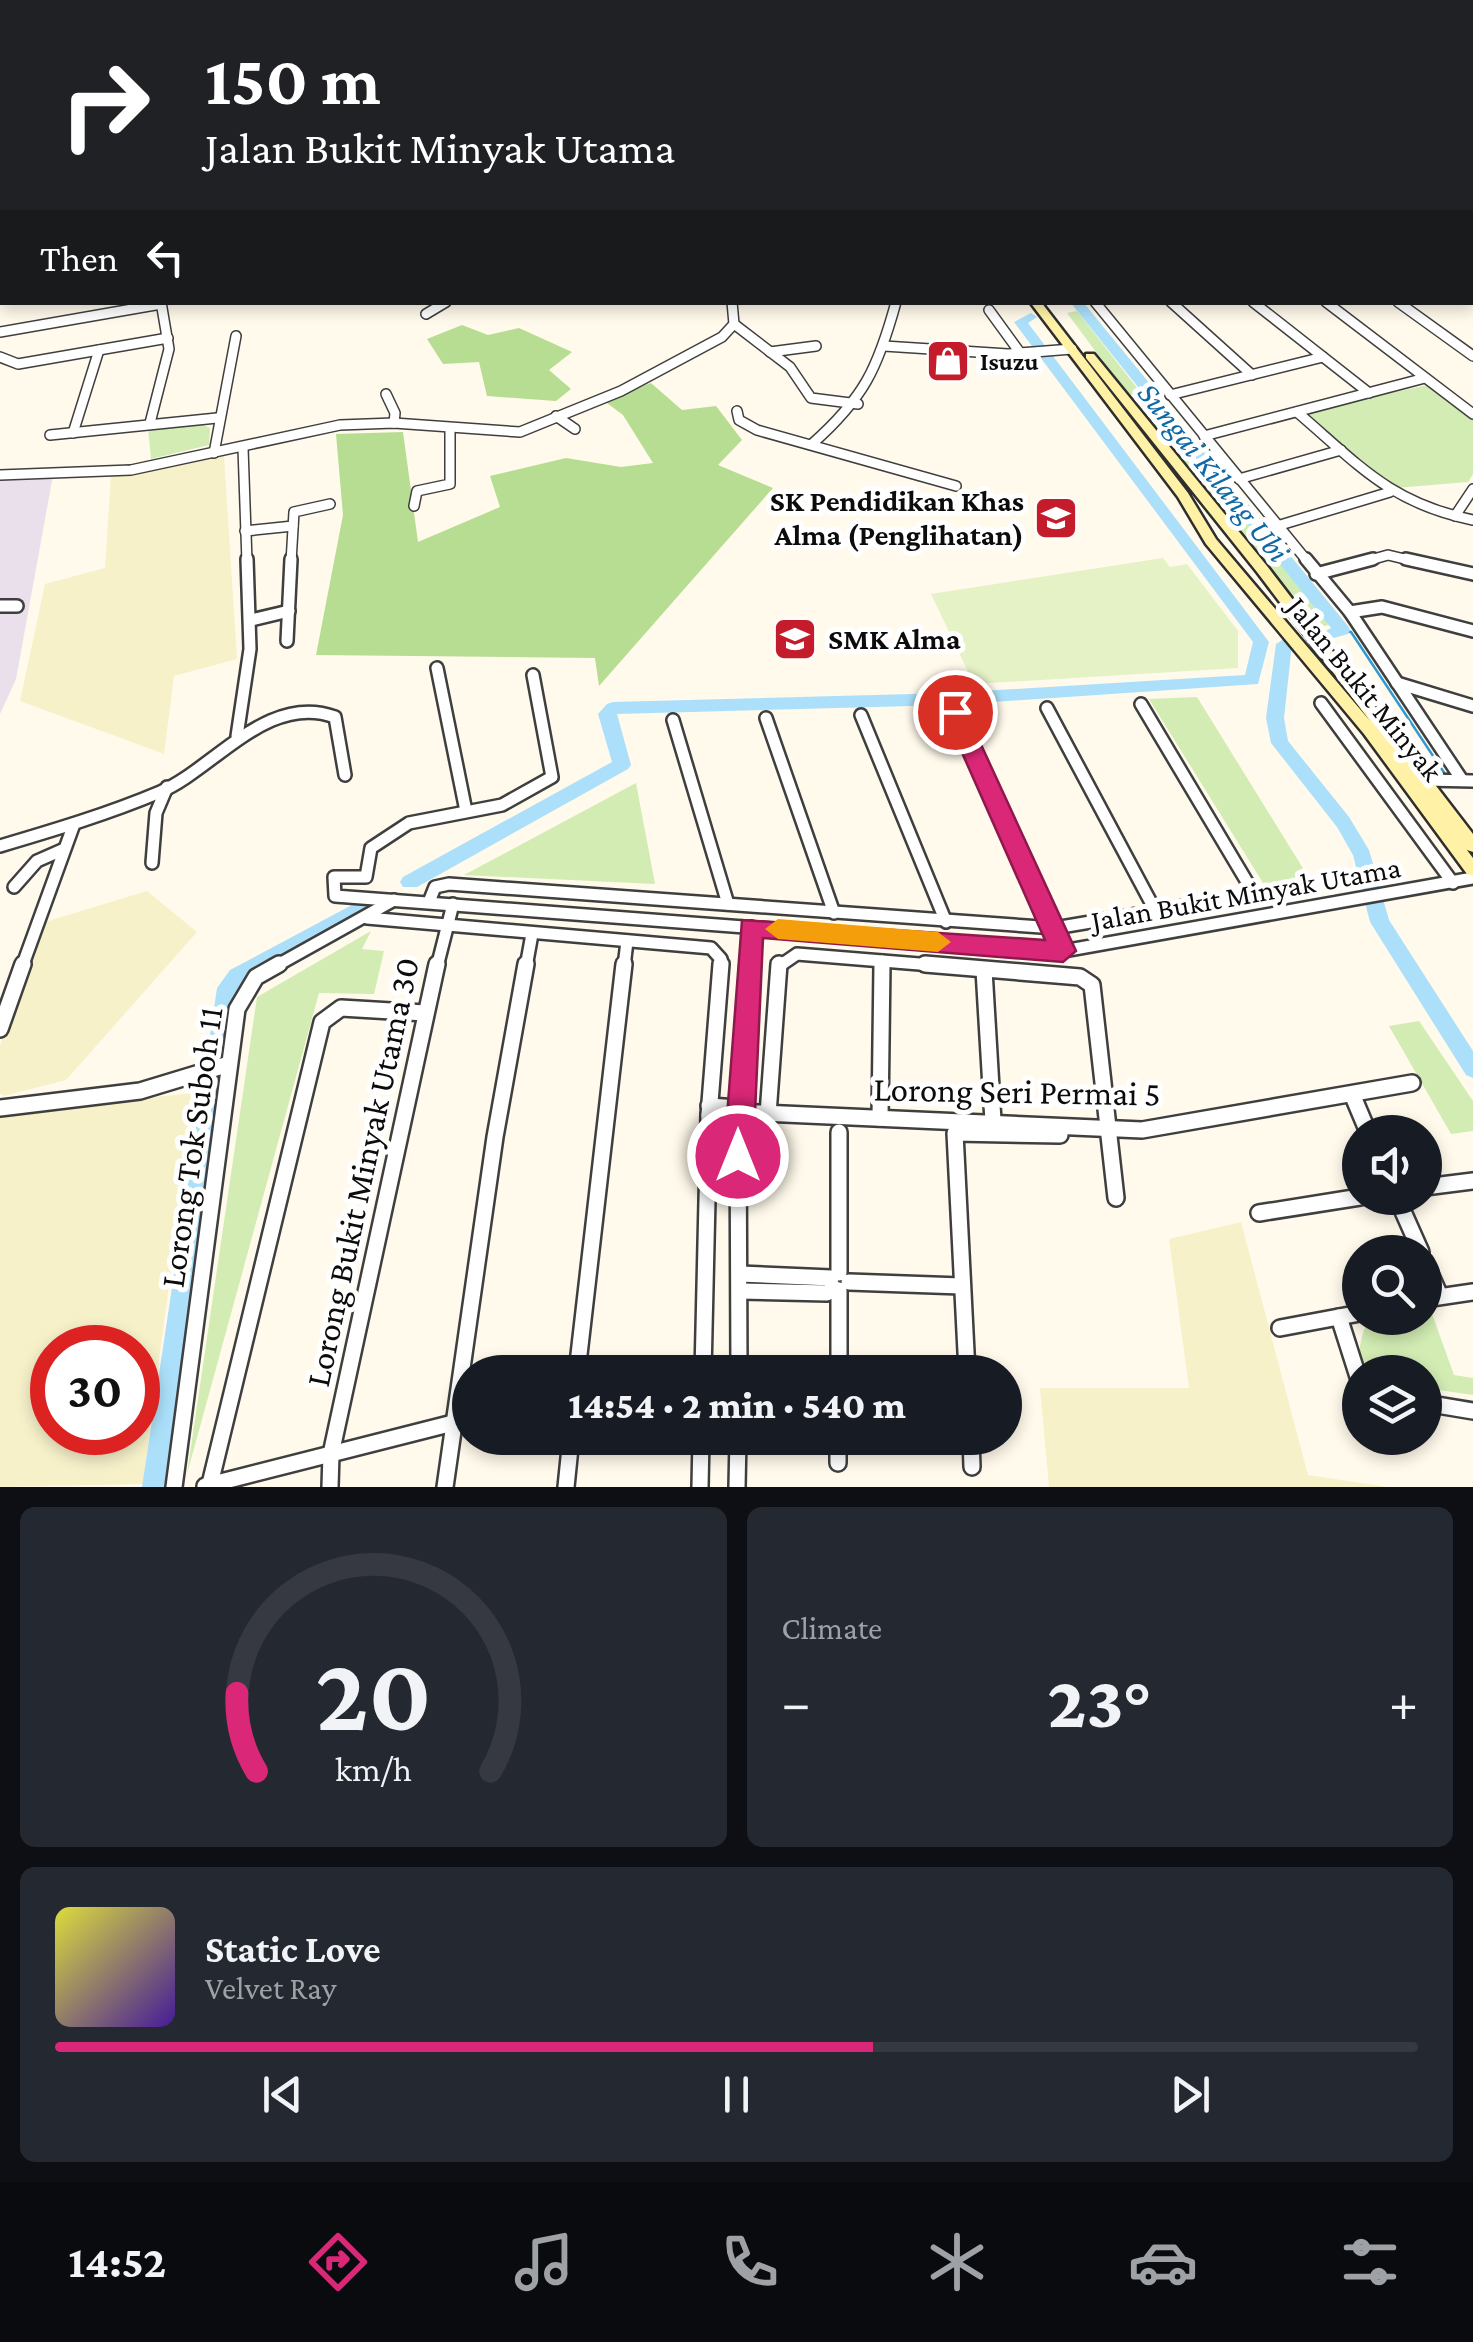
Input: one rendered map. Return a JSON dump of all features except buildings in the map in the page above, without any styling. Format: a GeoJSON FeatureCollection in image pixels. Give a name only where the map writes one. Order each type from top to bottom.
{"type":"FeatureCollection","features":[{"type":"Feature","properties":{"kind":"main road","name":"Jalan Bukit Minyak"},"geometry":{"type":"LineString","coordinates":[[1037,305],[1267,614],[1301,647],[1473,870]]}},
{"type":"Feature","properties":{"kind":"main road","name":"Jalan Bukit Minyak"},"geometry":{"type":"LineString","coordinates":[[1048,305],[1321,645],[1473,846]]}},
{"type":"Feature","properties":{"kind":"main road"},"geometry":{"type":"LineString","coordinates":[[1202,522],[1266,600],[1275,602],[1234,536]]}},
{"type":"Feature","properties":{"kind":"main road"},"geometry":{"type":"LineString","coordinates":[[1301,647],[1282,614],[1288,614],[1321,645]]}},
{"type":"Feature","properties":{"kind":"street"},"geometry":{"type":"LineString","coordinates":[[0,332],[150,305]]}},
{"type":"Feature","properties":{"kind":"street"},"geometry":{"type":"LineString","coordinates":[[150,423],[168,338],[161,305]]}},
{"type":"Feature","properties":{"kind":"street"},"geometry":{"type":"LineString","coordinates":[[426,314],[441,305]]}},
{"type":"Feature","properties":{"kind":"street"},"geometry":{"type":"LineString","coordinates":[[0,475],[131,470],[316,429],[394,423],[520,432],[656,374],[722,338],[734,324],[732,305]]}},
{"type":"Feature","properties":{"kind":"street"},"geometry":{"type":"LineString","coordinates":[[812,444],[858,404],[876,377],[895,305]]}},
{"type":"Feature","properties":{"kind":"street","name":"Jalan Bukit Minyak"},"geometry":{"type":"LineString","coordinates":[[1097,305],[1350,612],[1467,780]]}},
{"type":"Feature","properties":{"kind":"street"},"geometry":{"type":"LineString","coordinates":[[1174,305],[1252,375]]}},
{"type":"Feature","properties":{"kind":"street"},"geometry":{"type":"LineString","coordinates":[[1257,305],[1369,393]]}},
{"type":"Feature","properties":{"kind":"street"},"geometry":{"type":"LineString","coordinates":[[1330,305],[1473,414]]}},
{"type":"Feature","properties":{"kind":"street"},"geometry":{"type":"LineString","coordinates":[[1402,305],[1473,356]]}},
{"type":"Feature","properties":{"kind":"street"},"geometry":{"type":"LineString","coordinates":[[989,310],[1020,354]]}},
{"type":"Feature","properties":{"kind":"street"},"geometry":{"type":"LineString","coordinates":[[734,324],[790,367],[800,388],[811,398],[858,404]]}},
{"type":"Feature","properties":{"kind":"street"},"geometry":{"type":"LineString","coordinates":[[214,453],[236,336]]}},
{"type":"Feature","properties":{"kind":"street"},"geometry":{"type":"LineString","coordinates":[[0,358],[18,364],[168,338]]}},
{"type":"Feature","properties":{"kind":"street"},"geometry":{"type":"LineString","coordinates":[[770,352],[816,346]]}},
{"type":"Feature","properties":{"kind":"street"},"geometry":{"type":"LineString","coordinates":[[884,346],[1020,354],[1072,349]]}},
{"type":"Feature","properties":{"kind":"street"},"geometry":{"type":"LineString","coordinates":[[73,432],[99,350]]}},
{"type":"Feature","properties":{"kind":"street"},"geometry":{"type":"LineString","coordinates":[[1170,395],[1324,357]]}},
{"type":"Feature","properties":{"kind":"street"},"geometry":{"type":"LineString","coordinates":[[1204,436],[1425,378]]}},
{"type":"Feature","properties":{"kind":"street"},"geometry":{"type":"LineString","coordinates":[[386,394],[395,412],[394,423]]}},
{"type":"Feature","properties":{"kind":"street"},"geometry":{"type":"LineString","coordinates":[[736,411],[740,420],[757,430],[956,486]]}},
{"type":"Feature","properties":{"kind":"street"},"geometry":{"type":"LineString","coordinates":[[1297,412],[1390,492],[1428,511],[1473,520]]}},
{"type":"Feature","properties":{"kind":"street"},"geometry":{"type":"LineString","coordinates":[[556,416],[575,429]]}},
{"type":"Feature","properties":{"kind":"street"},"geometry":{"type":"LineString","coordinates":[[50,435],[218,418]]}},
{"type":"Feature","properties":{"kind":"street"},"geometry":{"type":"LineString","coordinates":[[414,506],[417,491],[450,484],[450,428]]}},
{"type":"Feature","properties":{"kind":"street"},"geometry":{"type":"LineString","coordinates":[[0,846],[74,824],[167,788],[214,764],[237,736],[249,663],[250,620],[243,448]]}},
{"type":"Feature","properties":{"kind":"street"},"geometry":{"type":"LineString","coordinates":[[1239,479],[1342,450]]}},
{"type":"Feature","properties":{"kind":"street"},"geometry":{"type":"LineString","coordinates":[[1455,516],[1473,489]]}},
{"type":"Feature","properties":{"kind":"street"},"geometry":{"type":"LineString","coordinates":[[1278,526],[1390,492]]}},
{"type":"Feature","properties":{"kind":"street"},"geometry":{"type":"LineString","coordinates":[[287,640],[297,510],[330,504]]}},
{"type":"Feature","properties":{"kind":"street"},"geometry":{"type":"LineString","coordinates":[[244,531],[294,526]]}},
{"type":"Feature","properties":{"kind":"street"},"geometry":{"type":"LineString","coordinates":[[1316,574],[1388,555],[1473,574]]}},
{"type":"Feature","properties":{"kind":"street"},"geometry":{"type":"LineString","coordinates":[[0,606],[18,606]]}},
{"type":"Feature","properties":{"kind":"street"},"geometry":{"type":"LineString","coordinates":[[1350,612],[1382,606],[1473,630]]}},
{"type":"Feature","properties":{"kind":"street"},"geometry":{"type":"LineString","coordinates":[[250,620],[289,612]]}},
{"type":"Feature","properties":{"kind":"street"},"geometry":{"type":"LineString","coordinates":[[437,668],[466,812],[516,800],[552,776],[533,675]]}},
{"type":"Feature","properties":{"kind":"street"},"geometry":{"type":"LineString","coordinates":[[1397,683],[1473,706]]}},
{"type":"Feature","properties":{"kind":"street"},"geometry":{"type":"LineString","coordinates":[[1321,703],[1453,883]]}},
{"type":"Feature","properties":{"kind":"street","name":"Jalan Bukit Minyak Utama"},"geometry":{"type":"LineString","coordinates":[[429,902],[434,887],[449,884],[1055,928],[1244,896],[1250,887],[1141,704]]}},
{"type":"Feature","properties":{"kind":"street"},"geometry":{"type":"LineString","coordinates":[[1047,708],[1156,912]]}},
{"type":"Feature","properties":{"kind":"street"},"geometry":{"type":"LineString","coordinates":[[237,736],[305,714],[329,712],[335,716],[345,774]]}},
{"type":"Feature","properties":{"kind":"street"},"geometry":{"type":"LineString","coordinates":[[955,712],[1063,951]]}},
{"type":"Feature","properties":{"kind":"street"},"geometry":{"type":"LineString","coordinates":[[861,716],[946,922]]}},
{"type":"Feature","properties":{"kind":"street"},"geometry":{"type":"LineString","coordinates":[[766,718],[834,913]]}},
{"type":"Feature","properties":{"kind":"street"},"geometry":{"type":"LineString","coordinates":[[673,720],[728,904]]}},
{"type":"Feature","properties":{"kind":"street"},"geometry":{"type":"LineString","coordinates":[[1424,780],[1467,780]]}},
{"type":"Feature","properties":{"kind":"street"},"geometry":{"type":"LineString","coordinates":[[152,863],[156,813],[167,788]]}},
{"type":"Feature","properties":{"kind":"street","name":"Jalan Bukit Minyak Utama"},"geometry":{"type":"LineString","coordinates":[[466,812],[410,823],[370,848],[366,877],[334,877],[335,896],[1063,951],[1356,902],[1473,878]]}},
{"type":"Feature","properties":{"kind":"street"},"geometry":{"type":"LineString","coordinates":[[0,1029],[74,824]]}},
{"type":"Feature","properties":{"kind":"street"},"geometry":{"type":"LineString","coordinates":[[14,888],[36,862],[62,850]]}},
{"type":"Feature","properties":{"kind":"street","name":"Lorong Tok Suboh 11"},"geometry":{"type":"LineString","coordinates":[[174,1487],[220,1067],[237,1009],[256,976],[394,900]]}},
{"type":"Feature","properties":{"kind":"street","name":"Lorong Bukit Minyak Utama 30"},"geometry":{"type":"LineString","coordinates":[[330,1487],[331,1454],[425,1013],[453,904]]}},
{"type":"Feature","properties":{"kind":"street"},"geometry":{"type":"LineString","coordinates":[[367,918],[711,948],[721,959],[709,1110],[704,1355]]}},
{"type":"Feature","properties":{"kind":"street"},"geometry":{"type":"LineString","coordinates":[[739,1355],[738,1112],[750,927]]}},
{"type":"Feature","properties":{"kind":"street"},"geometry":{"type":"LineString","coordinates":[[462,1355],[495,1137],[532,934]]}},
{"type":"Feature","properties":{"kind":"street"},"geometry":{"type":"LineString","coordinates":[[579,1355],[627,942]]}},
{"type":"Feature","properties":{"kind":"street"},"geometry":{"type":"LineString","coordinates":[[768,1114],[780,961],[797,954],[1086,982],[1116,1198]]}},
{"type":"Feature","properties":{"kind":"street"},"geometry":{"type":"LineString","coordinates":[[880,1118],[882,961]]}},
{"type":"Feature","properties":{"kind":"street"},"geometry":{"type":"LineString","coordinates":[[984,970],[993,1121]]}},
{"type":"Feature","properties":{"kind":"street"},"geometry":{"type":"LineString","coordinates":[[425,1013],[341,1008],[327,1014],[322,1022],[207,1485],[452,1422],[445,1487]]}},
{"type":"Feature","properties":{"kind":"street"},"geometry":{"type":"LineString","coordinates":[[0,1108],[140,1091],[220,1067]]}},
{"type":"Feature","properties":{"kind":"street","name":"Lorong Seri Permai 5"},"geometry":{"type":"LineString","coordinates":[[709,1110],[1142,1130],[1412,1083]]}},
{"type":"Feature","properties":{"kind":"street"},"geometry":{"type":"LineString","coordinates":[[1352,1094],[1361,1115]]}},
{"type":"Feature","properties":{"kind":"street"},"geometry":{"type":"LineString","coordinates":[[838,1132],[838,1355]]}},
{"type":"Feature","properties":{"kind":"street"},"geometry":{"type":"LineString","coordinates":[[965,1355],[955,1133],[1060,1136]]}},
{"type":"Feature","properties":{"kind":"street"},"geometry":{"type":"LineString","coordinates":[[1442,1185],[1473,1181]]}},
{"type":"Feature","properties":{"kind":"street"},"geometry":{"type":"LineString","coordinates":[[1259,1213],[1342,1200]]}},
{"type":"Feature","properties":{"kind":"street"},"geometry":{"type":"LineString","coordinates":[[740,1282],[827,1293],[838,1282],[961,1286]]}},
{"type":"Feature","properties":{"kind":"street"},"geometry":{"type":"LineString","coordinates":[[1442,1297],[1473,1292]]}},
{"type":"Feature","properties":{"kind":"street"},"geometry":{"type":"LineString","coordinates":[[1280,1328],[1340,1317],[1352,1355]]}},
{"type":"Feature","properties":{"kind":"street"},"geometry":{"type":"LineString","coordinates":[[1442,1406],[1473,1411]]}},
{"type":"Feature","properties":{"kind":"street"},"geometry":{"type":"LineString","coordinates":[[566,1487],[569,1455]]}},
{"type":"Feature","properties":{"kind":"street"},"geometry":{"type":"LineString","coordinates":[[700,1487],[701,1455]]}},
{"type":"Feature","properties":{"kind":"street"},"geometry":{"type":"LineString","coordinates":[[737,1487],[738,1455]]}},
{"type":"Feature","properties":{"kind":"street"},"geometry":{"type":"LineString","coordinates":[[838,1455],[838,1464]]}},
{"type":"Feature","properties":{"kind":"street"},"geometry":{"type":"LineString","coordinates":[[971,1455],[972,1467]]}},
{"type":"Feature","properties":{"kind":"shaded area"},"geometry":{"type":"Polygon","coordinates":[[[224,456],[237,659],[174,676],[164,754],[20,701],[45,584],[105,568],[111,475],[224,456]]]}},
{"type":"Feature","properties":{"kind":"shaded area"},"geometry":{"type":"Polygon","coordinates":[[[53,475],[16,679],[0,714],[0,477],[53,475]]]}},
{"type":"Feature","properties":{"kind":"shaded area"},"geometry":{"type":"Polygon","coordinates":[[[147,891],[197,932],[66,1080],[4,1096],[0,1093],[0,1045],[45,922],[147,891]]]}},
{"type":"Feature","properties":{"kind":"shaded area"},"geometry":{"type":"Polygon","coordinates":[[[194,1093],[160,1354],[160,1325],[30,1325],[30,1455],[147,1455],[143,1484],[0,1487],[0,1113],[194,1093]]]}},
{"type":"Feature","properties":{"kind":"shaded area"},"geometry":{"type":"Polygon","coordinates":[[[1241,1222],[1308,1475],[1388,1487],[1049,1487],[1040,1388],[1189,1388],[1169,1239],[1241,1222]]]}},
{"type":"Feature","properties":{"kind":"green space"},"geometry":{"type":"Polygon","coordinates":[[[1077,311],[1141,393],[1128,395],[1067,313],[1077,311]]]}},
{"type":"Feature","properties":{"kind":"green space"},"geometry":{"type":"Polygon","coordinates":[[[462,325],[488,335],[519,328],[572,352],[549,370],[571,389],[556,401],[487,396],[479,362],[443,364],[427,339],[462,325]]]}},
{"type":"Feature","properties":{"kind":"green space"},"geometry":{"type":"Polygon","coordinates":[[[651,383],[682,410],[716,406],[742,440],[718,465],[773,488],[599,686],[595,658],[316,655],[343,515],[336,434],[403,432],[418,542],[500,507],[490,476],[566,458],[621,467],[653,463],[623,415],[603,400],[651,383]]]}},
{"type":"Feature","properties":{"kind":"green space"},"geometry":{"type":"Polygon","coordinates":[[[1428,385],[1473,420],[1473,474],[1468,482],[1395,488],[1308,415],[1318,408],[1428,385]]]}},
{"type":"Feature","properties":{"kind":"green space"},"geometry":{"type":"Polygon","coordinates":[[[1160,417],[1332,624],[1320,627],[1146,420],[1160,417]]]}},
{"type":"Feature","properties":{"kind":"green space"},"geometry":{"type":"Polygon","coordinates":[[[148,428],[210,428],[209,445],[151,459],[148,428]]]}},
{"type":"Feature","properties":{"kind":"green space"},"geometry":{"type":"Polygon","coordinates":[[[1163,558],[1170,567],[1187,564],[1238,631],[1238,668],[974,684],[931,594],[1163,558]]]}},
{"type":"Feature","properties":{"kind":"green space"},"geometry":{"type":"Polygon","coordinates":[[[1197,697],[1317,891],[1273,899],[1149,699],[1197,697]]]}},
{"type":"Feature","properties":{"kind":"green space"},"geometry":{"type":"Polygon","coordinates":[[[636,783],[655,884],[464,875],[636,783]]]}},
{"type":"Feature","properties":{"kind":"green space"},"geometry":{"type":"Polygon","coordinates":[[[371,931],[362,949],[384,951],[374,994],[319,993],[187,1474],[257,997],[371,931]]]}},
{"type":"Feature","properties":{"kind":"green space"},"geometry":{"type":"Polygon","coordinates":[[[1419,1021],[1473,1101],[1473,1131],[1451,1134],[1389,1026],[1419,1021]]]}},
{"type":"Feature","properties":{"kind":"green space"},"geometry":{"type":"Polygon","coordinates":[[[1363,1335],[1440,1335],[1454,1375],[1473,1378],[1473,1395],[1442,1390],[1442,1355],[1361,1355],[1363,1335]]]}},
{"type":"Feature","properties":{"kind":"waterway","name":"Sungai Kilang Ubi"},"geometry":{"type":"LineString","coordinates":[[1078,305],[1342,630],[1327,635]]}},
{"type":"Feature","properties":{"kind":"waterway"},"geometry":{"type":"LineString","coordinates":[[410,882],[622,765],[607,714],[613,708],[949,699],[1252,680],[1261,642],[1020,322],[1031,317]]}},
{"type":"Feature","properties":{"kind":"waterway"},"geometry":{"type":"LineString","coordinates":[[1342,630],[1351,632],[1445,774]]}},
{"type":"Feature","properties":{"kind":"waterway","name":"Sungai Kilang Ubi"},"geometry":{"type":"LineString","coordinates":[[1284,644],[1275,718],[1280,743],[1343,822],[1362,855],[1380,922],[1473,1069]]}},
{"type":"Feature","properties":{"kind":"waterway"},"geometry":{"type":"LineString","coordinates":[[155,1487],[227,988],[237,976],[365,906]]}},
{"type":"Feature","properties":{"kind":"slow traffic"},"geometry":{"type":"LineString","coordinates":[[778,929],[938,942]]}},
{"type":"Feature","properties":{"kind":"place","name":"Isuzu"},"geometry":{"type":"Point","coordinates":[948,361]}},
{"type":"Feature","properties":{"kind":"place","name":"SK Pendidikan Khas Alma (Penglihatan)"},"geometry":{"type":"Point","coordinates":[1056,518]}},
{"type":"Feature","properties":{"kind":"place","name":"SMK Alma"},"geometry":{"type":"Point","coordinates":[795,639]}},
{"type":"Feature","properties":{"kind":"route"},"geometry":{"type":"LineString","coordinates":[[738,1156],[750,927],[1063,951],[955,712]]}}]}
